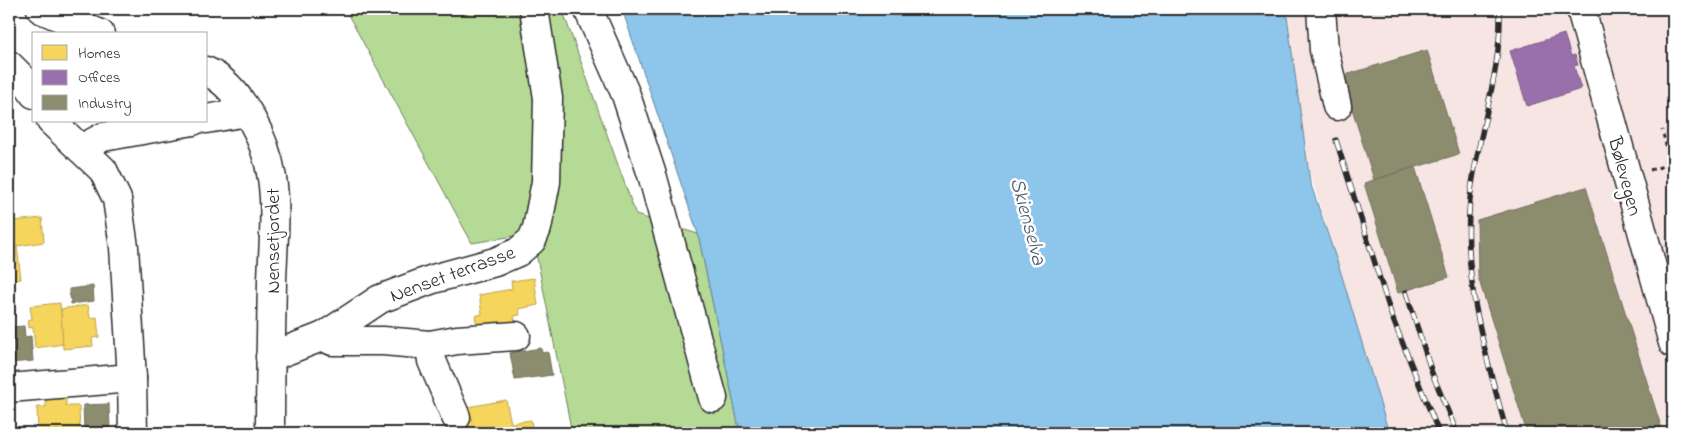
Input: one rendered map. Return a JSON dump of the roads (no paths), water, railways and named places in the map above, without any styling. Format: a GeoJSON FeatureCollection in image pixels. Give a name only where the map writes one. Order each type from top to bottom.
{"type":"FeatureCollection","features":[{"type":"Feature","properties":{"kind":"street"},"geometry":{"type":"LineString","coordinates":[[41,9],[95,32]]}},
{"type":"Feature","properties":{"kind":"street","name":"Nenset terrasse"},"geometry":{"type":"LineString","coordinates":[[270,357],[324,336],[380,299],[433,279],[495,262],[518,252],[532,240],[537,228],[546,182],[548,98],[534,9]]}},
{"type":"Feature","properties":{"kind":"street"},"geometry":{"type":"LineString","coordinates":[[588,9],[626,95],[653,178],[713,398]]}},
{"type":"Feature","properties":{"kind":"street"},"geometry":{"type":"LineString","coordinates":[[1321,9],[1324,50],[1337,106]]}},
{"type":"Feature","properties":{"kind":"street","name":"Bølevegen"},"geometry":{"type":"LineString","coordinates":[[1584,19],[1673,343]]}},
{"type":"Feature","properties":{"kind":"street"},"geometry":{"type":"LineString","coordinates":[[9,65],[32,91]]}},
{"type":"Feature","properties":{"kind":"street","name":"Nensetjordet"},"geometry":{"type":"LineString","coordinates":[[208,71],[229,86],[247,112],[259,137],[272,178],[274,236],[270,357],[270,433]]}},
{"type":"Feature","properties":{"kind":"street"},"geometry":{"type":"LineString","coordinates":[[208,119],[247,112]]}},
{"type":"Feature","properties":{"kind":"street"},"geometry":{"type":"LineString","coordinates":[[81,149],[103,137],[187,122]]}},
{"type":"Feature","properties":{"kind":"street"},"geometry":{"type":"LineString","coordinates":[[52,123],[104,170],[117,199],[124,247],[132,378],[133,433]]}},
{"type":"Feature","properties":{"kind":"street"},"geometry":{"type":"LineString","coordinates":[[324,336],[332,341],[383,340],[430,345],[457,340],[516,336]]}},
{"type":"Feature","properties":{"kind":"street"},"geometry":{"type":"LineString","coordinates":[[430,345],[432,362],[456,417]]}},
{"type":"Feature","properties":{"kind":"street"},"geometry":{"type":"LineString","coordinates":[[9,388],[132,378]]}},
{"type":"Feature","properties":{"kind":"water","name":"Skienselva"},"geometry":{"type":"Polygon","coordinates":[[[622,9],[1286,9],[1310,182],[1341,273],[1389,433],[740,433],[698,234],[622,9]]]}},
{"type":"Feature","properties":{"kind":"railway"},"geometry":{"type":"LineString","coordinates":[[1500,9],[1497,57],[1473,175],[1468,229],[1469,259],[1478,318],[1507,433]]}},
{"type":"Feature","properties":{"kind":"railway"},"geometry":{"type":"LineString","coordinates":[[1336,140],[1392,317],[1439,433]]}},
{"type":"Feature","properties":{"kind":"railway"},"geometry":{"type":"LineString","coordinates":[[1406,292],[1432,373],[1457,433]]}}]}
